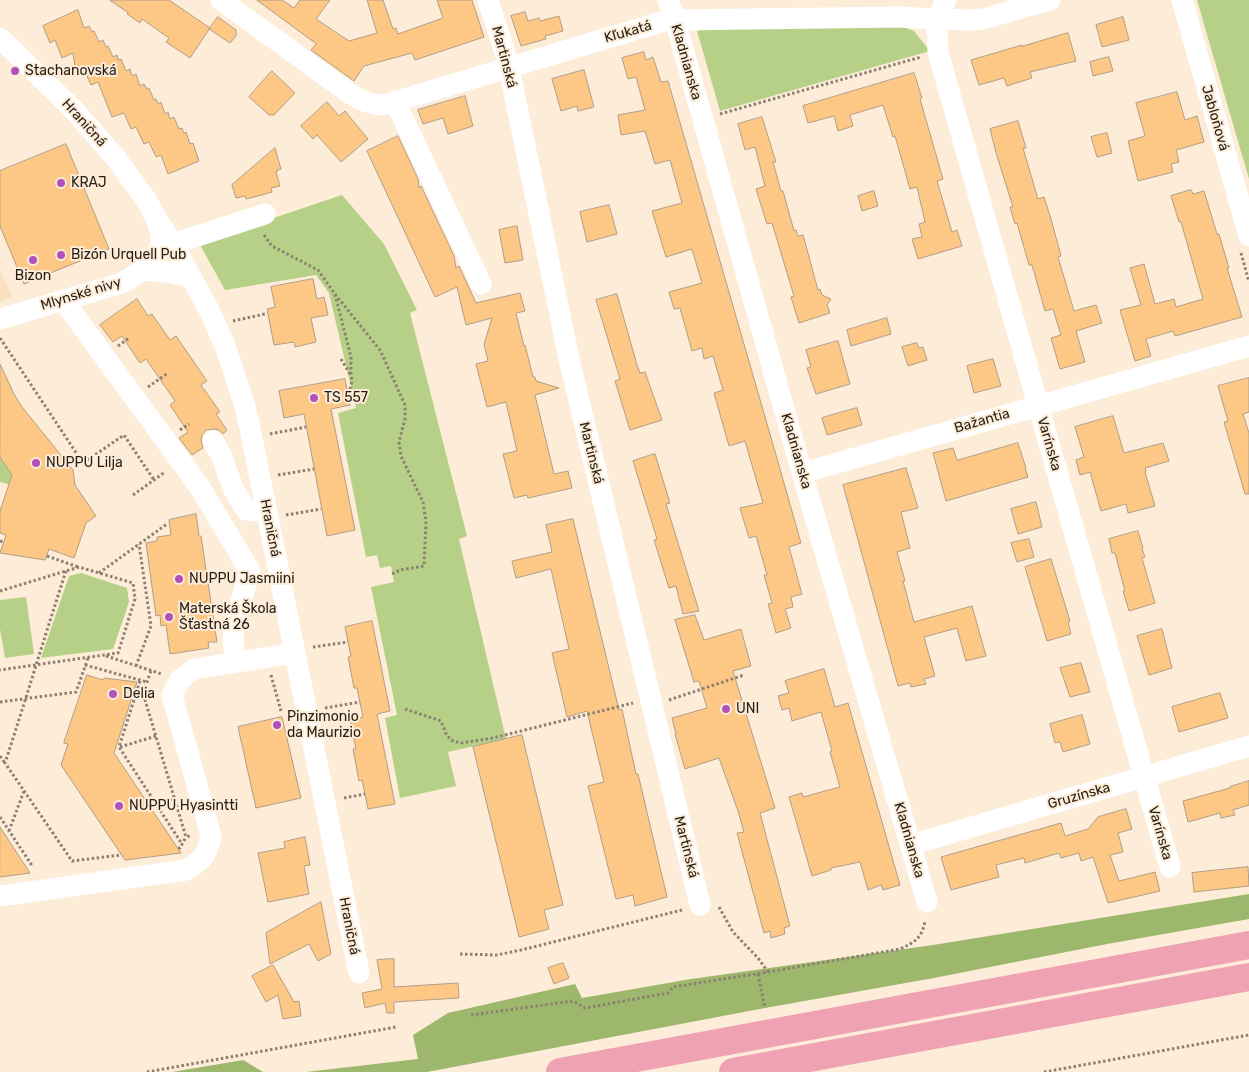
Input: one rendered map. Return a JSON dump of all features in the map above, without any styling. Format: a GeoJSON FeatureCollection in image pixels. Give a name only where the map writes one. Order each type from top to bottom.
{"type":"FeatureCollection","features":[{"type":"Feature","properties":{"kind":"highway"},"geometry":{"type":"LineString","coordinates":[[560,1072],[1249,945]]}},
{"type":"Feature","properties":{"kind":"highway"},"geometry":{"type":"LineString","coordinates":[[733,1072],[1249,978]]}},
{"type":"Feature","properties":{"kind":"street","name":"Kľukatá"},"geometry":{"type":"LineString","coordinates":[[221,0],[359,99],[376,105],[509,68],[658,23],[675,20],[900,17],[942,9],[970,20],[983,19],[1050,0]]}},
{"type":"Feature","properties":{"kind":"street","name":"Martinská"},"geometry":{"type":"LineString","coordinates":[[488,0],[509,68],[568,359],[700,905]]}},
{"type":"Feature","properties":{"kind":"street","name":"Kladnianska"},"geometry":{"type":"LineString","coordinates":[[668,0],[927,902]]}},
{"type":"Feature","properties":{"kind":"street","name":"Jabloňová"},"geometry":{"type":"LineString","coordinates":[[1182,0],[1249,236]]}},
{"type":"Feature","properties":{"kind":"street","name":"Varínska"},"geometry":{"type":"LineString","coordinates":[[942,9],[937,30],[940,58],[1170,867]]}},
{"type":"Feature","properties":{"kind":"street","name":"Hraničná"},"geometry":{"type":"LineString","coordinates":[[0,38],[73,109],[114,156],[147,201],[208,308],[226,348],[275,513],[302,651],[359,973]]}},
{"type":"Feature","properties":{"kind":"street"},"geometry":{"type":"LineString","coordinates":[[395,101],[481,284]]}},
{"type":"Feature","properties":{"kind":"street"},"geometry":{"type":"LineString","coordinates":[[173,244],[258,216]]}},
{"type":"Feature","properties":{"kind":"street","name":"Hraničná"},"geometry":{"type":"LineString","coordinates":[[142,270],[153,260],[159,249],[161,241],[156,218]]}},
{"type":"Feature","properties":{"kind":"street"},"geometry":{"type":"LineString","coordinates":[[142,270],[168,272],[191,277]]}},
{"type":"Feature","properties":{"kind":"street","name":"Mlynské nivy"},"geometry":{"type":"LineString","coordinates":[[0,319],[122,283],[142,270]]}},
{"type":"Feature","properties":{"kind":"street"},"geometry":{"type":"LineString","coordinates":[[63,300],[199,486],[250,571],[234,624],[236,662]]}},
{"type":"Feature","properties":{"kind":"street","name":"Bažantia"},"geometry":{"type":"LineString","coordinates":[[802,472],[1249,346]]}},
{"type":"Feature","properties":{"kind":"street"},"geometry":{"type":"LineString","coordinates":[[213,441],[222,457],[233,488],[246,510],[275,513]]}},
{"type":"Feature","properties":{"kind":"street"},"geometry":{"type":"LineString","coordinates":[[0,896],[186,870],[199,863],[208,850],[211,836],[210,829],[172,696],[180,680],[194,669],[302,651]]}},
{"type":"Feature","properties":{"kind":"street","name":"Gruzínska"},"geometry":{"type":"LineString","coordinates":[[910,845],[1249,746]]}},
{"type":"Feature","properties":{"kind":"path"},"geometry":{"type":"LineString","coordinates":[[718,114],[926,56]]}},
{"type":"Feature","properties":{"kind":"path"},"geometry":{"type":"LineString","coordinates":[[258,216],[272,246],[318,270],[380,350],[405,405],[405,419],[399,442],[401,456],[423,502],[426,522],[424,566],[400,570],[392,574]]}},
{"type":"Feature","properties":{"kind":"path"},"geometry":{"type":"LineString","coordinates":[[335,294],[351,358],[352,380],[350,389]]}},
{"type":"Feature","properties":{"kind":"path"},"geometry":{"type":"LineString","coordinates":[[233,321],[265,314]]}},
{"type":"Feature","properties":{"kind":"path"},"geometry":{"type":"LineString","coordinates":[[0,338],[83,463],[124,435],[154,480]]}},
{"type":"Feature","properties":{"kind":"path"},"geometry":{"type":"LineString","coordinates":[[341,359],[351,374]]}},
{"type":"Feature","properties":{"kind":"path"},"geometry":{"type":"LineString","coordinates":[[267,435],[306,428]]}},
{"type":"Feature","properties":{"kind":"path"},"geometry":{"type":"LineString","coordinates":[[133,495],[181,462]]}},
{"type":"Feature","properties":{"kind":"path"},"geometry":{"type":"LineString","coordinates":[[275,476],[314,469]]}},
{"type":"Feature","properties":{"kind":"path"},"geometry":{"type":"LineString","coordinates":[[275,513],[321,509]]}},
{"type":"Feature","properties":{"kind":"path"},"geometry":{"type":"LineString","coordinates":[[99,573],[167,524]]}},
{"type":"Feature","properties":{"kind":"path"},"geometry":{"type":"LineString","coordinates":[[136,666],[151,626],[139,544]]}},
{"type":"Feature","properties":{"kind":"path"},"geometry":{"type":"LineString","coordinates":[[0,670],[118,653],[135,600],[133,583],[47,556]]}},
{"type":"Feature","properties":{"kind":"path"},"geometry":{"type":"LineString","coordinates":[[0,591],[79,567]]}},
{"type":"Feature","properties":{"kind":"path"},"geometry":{"type":"LineString","coordinates":[[5,763],[66,571]]}},
{"type":"Feature","properties":{"kind":"path"},"geometry":{"type":"LineString","coordinates":[[302,651],[348,642]]}},
{"type":"Feature","properties":{"kind":"path"},"geometry":{"type":"LineString","coordinates":[[104,656],[180,680]]}},
{"type":"Feature","properties":{"kind":"path"},"geometry":{"type":"LineString","coordinates":[[0,702],[76,692],[88,658]]}},
{"type":"Feature","properties":{"kind":"path"},"geometry":{"type":"LineString","coordinates":[[85,665],[147,682]]}},
{"type":"Feature","properties":{"kind":"path"},"geometry":{"type":"LineString","coordinates":[[268,668],[281,711]]}},
{"type":"Feature","properties":{"kind":"path"},"geometry":{"type":"LineString","coordinates":[[151,671],[143,693],[186,837]]}},
{"type":"Feature","properties":{"kind":"path"},"geometry":{"type":"LineString","coordinates":[[405,709],[441,720],[447,736],[453,741],[461,743],[493,738],[651,702],[744,675]]}},
{"type":"Feature","properties":{"kind":"path"},"geometry":{"type":"LineString","coordinates":[[119,747],[140,681]]}},
{"type":"Feature","properties":{"kind":"path"},"geometry":{"type":"LineString","coordinates":[[322,709],[360,702]]}},
{"type":"Feature","properties":{"kind":"path"},"geometry":{"type":"LineString","coordinates":[[328,738],[353,734]]}},
{"type":"Feature","properties":{"kind":"path"},"geometry":{"type":"LineString","coordinates":[[119,747],[156,736]]}},
{"type":"Feature","properties":{"kind":"path"},"geometry":{"type":"LineString","coordinates":[[119,747],[182,844]]}},
{"type":"Feature","properties":{"kind":"path"},"geometry":{"type":"LineString","coordinates":[[0,756],[72,861],[121,855]]}},
{"type":"Feature","properties":{"kind":"path"},"geometry":{"type":"LineString","coordinates":[[9,831],[24,790]]}},
{"type":"Feature","properties":{"kind":"path"},"geometry":{"type":"LineString","coordinates":[[341,798],[365,794]]}},
{"type":"Feature","properties":{"kind":"path"},"geometry":{"type":"LineString","coordinates":[[159,809],[175,798]]}},
{"type":"Feature","properties":{"kind":"path"},"geometry":{"type":"LineString","coordinates":[[0,817],[33,867]]}},
{"type":"Feature","properties":{"kind":"path"},"geometry":{"type":"LineString","coordinates":[[178,848],[180,848],[186,837],[210,829]]}},
{"type":"Feature","properties":{"kind":"path"},"geometry":{"type":"LineString","coordinates":[[471,1015],[573,1001],[585,1008],[668,993],[673,987],[900,949],[915,942],[923,930],[927,902]]}},
{"type":"Feature","properties":{"kind":"path"},"geometry":{"type":"LineString","coordinates":[[460,954],[497,955],[700,905],[718,906],[733,932],[758,958],[768,972]]}},
{"type":"Feature","properties":{"kind":"path"},"geometry":{"type":"LineString","coordinates":[[758,974],[765,1008]]}},
{"type":"Feature","properties":{"kind":"path"},"geometry":{"type":"LineString","coordinates":[[147,1072],[396,1027]]}},
{"type":"Feature","properties":{"kind":"path"},"geometry":{"type":"LineString","coordinates":[[1044,1072],[1249,1035]]}},
{"type":"Feature","properties":{"kind":"shaded area"},"geometry":{"type":"Polygon","coordinates":[[[0,269],[12,297],[0,301],[0,269]]]}},
{"type":"Feature","properties":{"kind":"green space"},"geometry":{"type":"Polygon","coordinates":[[[1197,0],[1249,0],[1249,179],[1197,0]]]}},
{"type":"Feature","properties":{"kind":"green space"},"geometry":{"type":"Polygon","coordinates":[[[898,25],[914,31],[930,51],[720,111],[697,31],[707,29],[898,25]]]}},
{"type":"Feature","properties":{"kind":"green space"},"geometry":{"type":"Polygon","coordinates":[[[342,195],[384,244],[417,310],[410,313],[467,536],[459,539],[506,739],[448,752],[456,786],[400,798],[385,718],[397,715],[371,587],[394,582],[391,566],[380,568],[377,555],[366,557],[338,413],[356,408],[329,293],[316,275],[225,290],[199,243],[342,195]]]}},
{"type":"Feature","properties":{"kind":"green space"},"geometry":{"type":"Polygon","coordinates":[[[0,457],[21,489],[0,483],[0,457]]]}},
{"type":"Feature","properties":{"kind":"green space"},"geometry":{"type":"Polygon","coordinates":[[[81,573],[127,588],[129,602],[113,649],[41,658],[69,576],[81,573]]]}},
{"type":"Feature","properties":{"kind":"green space"},"geometry":{"type":"Polygon","coordinates":[[[26,597],[34,654],[5,658],[0,629],[0,600],[26,597]]]}},
{"type":"Feature","properties":{"kind":"green space"},"geometry":{"type":"Polygon","coordinates":[[[1249,894],[1249,919],[427,1072],[306,1072],[418,1059],[413,1035],[448,1013],[575,984],[582,998],[691,979],[933,945],[1249,894]]]}},
{"type":"Feature","properties":{"kind":"green space"},"geometry":{"type":"Polygon","coordinates":[[[243,1060],[263,1072],[172,1072],[243,1060]]]}},
{"type":"Feature","properties":{"kind":"building"},"geometry":{"type":"Polygon","coordinates":[[[110,0],[169,0],[210,28],[190,58],[166,42],[169,38],[142,19],[140,23],[110,0]]]}},
{"type":"Feature","properties":{"kind":"building"},"geometry":{"type":"Polygon","coordinates":[[[257,0],[282,0],[294,8],[300,0],[330,0],[316,19],[349,41],[377,33],[367,0],[383,0],[393,29],[396,28],[398,34],[443,18],[437,0],[472,0],[484,37],[415,60],[412,53],[364,66],[354,81],[311,50],[316,44],[257,0]]]}},
{"type":"Feature","properties":{"kind":"building"},"geometry":{"type":"Polygon","coordinates":[[[78,10],[84,28],[89,26],[92,32],[94,31],[99,42],[103,40],[106,47],[108,46],[113,57],[117,55],[118,60],[121,59],[126,71],[130,69],[132,76],[136,74],[140,86],[144,84],[147,89],[149,88],[154,100],[156,99],[158,104],[161,102],[165,114],[168,112],[170,119],[174,117],[179,129],[182,128],[184,133],[186,132],[190,144],[193,143],[199,161],[168,174],[161,155],[156,157],[149,142],[144,144],[136,127],[131,129],[124,113],[112,117],[98,82],[91,85],[84,69],[76,72],[73,53],[62,58],[55,40],[50,43],[43,26],[78,10]]]}},
{"type":"Feature","properties":{"kind":"building"},"geometry":{"type":"Polygon","coordinates":[[[525,12],[528,21],[539,18],[540,21],[559,16],[563,31],[545,36],[546,39],[521,46],[511,16],[525,12]]]}},
{"type":"Feature","properties":{"kind":"building"},"geometry":{"type":"Polygon","coordinates":[[[218,17],[236,30],[236,36],[230,43],[209,29],[218,17]]]}},
{"type":"Feature","properties":{"kind":"building"},"geometry":{"type":"Polygon","coordinates":[[[1123,17],[1129,40],[1102,47],[1096,25],[1123,17]]]}},
{"type":"Feature","properties":{"kind":"building"},"geometry":{"type":"Polygon","coordinates":[[[1068,33],[1076,61],[1030,72],[1032,78],[1007,86],[1004,78],[979,85],[971,60],[1068,33]]]}},
{"type":"Feature","properties":{"kind":"building"},"geometry":{"type":"Polygon","coordinates":[[[644,52],[646,60],[653,57],[661,82],[668,81],[801,543],[789,547],[802,594],[791,597],[793,607],[785,609],[791,628],[776,633],[768,604],[772,603],[764,575],[767,575],[756,536],[749,538],[740,508],[763,503],[745,441],[729,446],[714,393],[723,390],[713,356],[704,359],[702,348],[692,351],[680,308],[674,309],[669,292],[702,283],[692,249],[666,257],[652,211],[682,203],[670,160],[655,164],[645,131],[621,135],[618,115],[645,110],[636,77],[628,79],[622,58],[644,52]]]}},
{"type":"Feature","properties":{"kind":"building"},"geometry":{"type":"Polygon","coordinates":[[[1109,57],[1113,71],[1093,76],[1090,62],[1109,57]]]}},
{"type":"Feature","properties":{"kind":"building"},"geometry":{"type":"Polygon","coordinates":[[[584,70],[594,107],[578,111],[577,106],[561,111],[552,79],[584,70]]]}},
{"type":"Feature","properties":{"kind":"building"},"geometry":{"type":"Polygon","coordinates":[[[272,71],[295,93],[274,115],[269,115],[249,97],[272,71]]]}},
{"type":"Feature","properties":{"kind":"building"},"geometry":{"type":"Polygon","coordinates":[[[914,73],[943,179],[937,181],[952,232],[957,230],[962,246],[918,259],[912,239],[922,237],[919,224],[925,222],[917,187],[910,189],[895,136],[893,137],[883,105],[850,115],[853,126],[838,131],[834,116],[808,123],[803,106],[914,73]]]}},
{"type":"Feature","properties":{"kind":"building"},"geometry":{"type":"Polygon","coordinates":[[[1177,92],[1185,120],[1197,116],[1204,142],[1176,150],[1179,162],[1171,164],[1173,172],[1138,181],[1128,141],[1145,136],[1136,103],[1177,92]]]}},
{"type":"Feature","properties":{"kind":"building"},"geometry":{"type":"Polygon","coordinates":[[[465,96],[473,126],[448,134],[443,118],[423,124],[418,110],[465,96]]]}},
{"type":"Feature","properties":{"kind":"building"},"geometry":{"type":"Polygon","coordinates":[[[327,102],[339,116],[345,111],[368,139],[341,162],[317,135],[313,139],[301,126],[327,102]]]}},
{"type":"Feature","properties":{"kind":"building"},"geometry":{"type":"Polygon","coordinates":[[[762,117],[776,162],[773,162],[781,191],[783,191],[794,231],[796,230],[798,236],[803,235],[818,290],[820,289],[822,295],[831,299],[827,305],[830,313],[799,323],[791,297],[794,296],[772,223],[767,224],[756,189],[765,186],[755,147],[745,150],[738,124],[762,117]]]}},
{"type":"Feature","properties":{"kind":"building"},"geometry":{"type":"Polygon","coordinates":[[[1018,121],[1026,148],[1023,148],[1038,199],[1044,197],[1051,219],[1061,256],[1058,257],[1074,311],[1096,305],[1102,323],[1076,331],[1085,362],[1060,369],[1051,338],[1061,335],[1053,309],[1045,311],[1032,265],[1029,265],[1017,223],[1015,224],[1010,207],[1013,207],[990,129],[1018,121]]]}},
{"type":"Feature","properties":{"kind":"building"},"geometry":{"type":"Polygon","coordinates":[[[1107,133],[1112,153],[1097,157],[1091,137],[1107,133]]]}},
{"type":"Feature","properties":{"kind":"building"},"geometry":{"type":"Polygon","coordinates":[[[398,136],[418,179],[419,188],[421,186],[454,256],[456,268],[459,266],[476,303],[520,293],[525,311],[516,313],[533,377],[535,377],[536,381],[559,388],[535,395],[554,474],[568,471],[572,488],[528,498],[527,495],[514,498],[503,454],[517,451],[506,402],[487,407],[476,364],[488,361],[484,344],[492,318],[466,325],[457,287],[435,297],[367,151],[398,136]]]}},
{"type":"Feature","properties":{"kind":"building"},"geometry":{"type":"Polygon","coordinates":[[[66,144],[109,249],[24,284],[0,226],[0,171],[66,144]]]}},
{"type":"Feature","properties":{"kind":"building"},"geometry":{"type":"Polygon","coordinates":[[[275,148],[281,169],[276,172],[280,186],[271,188],[272,192],[258,196],[246,199],[245,196],[236,198],[232,185],[275,148]]]}},
{"type":"Feature","properties":{"kind":"building"},"geometry":{"type":"Polygon","coordinates":[[[1191,190],[1193,194],[1204,191],[1217,234],[1219,234],[1242,317],[1175,336],[1173,331],[1146,339],[1151,356],[1135,361],[1120,310],[1141,305],[1130,268],[1144,264],[1155,304],[1174,299],[1176,307],[1203,299],[1181,222],[1179,222],[1171,196],[1191,190]]]}},
{"type":"Feature","properties":{"kind":"building"},"geometry":{"type":"Polygon","coordinates":[[[874,191],[878,206],[862,211],[858,196],[874,191]]]}},
{"type":"Feature","properties":{"kind":"building"},"geometry":{"type":"Polygon","coordinates":[[[609,205],[617,234],[587,242],[580,212],[609,205]]]}},
{"type":"Feature","properties":{"kind":"building"},"geometry":{"type":"Polygon","coordinates":[[[517,226],[523,260],[505,263],[499,230],[517,226]]]}},
{"type":"Feature","properties":{"kind":"building"},"geometry":{"type":"Polygon","coordinates":[[[313,279],[317,299],[324,297],[328,315],[311,318],[316,342],[295,347],[294,342],[274,345],[267,309],[275,307],[271,287],[313,279]]]}},
{"type":"Feature","properties":{"kind":"building"},"geometry":{"type":"Polygon","coordinates":[[[617,294],[637,365],[640,373],[645,372],[662,420],[630,430],[615,381],[620,379],[596,300],[617,294]]]}},
{"type":"Feature","properties":{"kind":"building"},"geometry":{"type":"Polygon","coordinates":[[[137,299],[148,316],[152,314],[170,340],[176,336],[207,381],[201,385],[220,412],[216,414],[227,430],[223,434],[219,430],[206,430],[201,440],[203,448],[192,455],[179,438],[188,432],[170,405],[175,401],[146,359],[140,363],[122,336],[113,342],[100,325],[137,299]]]}},
{"type":"Feature","properties":{"kind":"building"},"geometry":{"type":"Polygon","coordinates":[[[887,318],[891,334],[851,346],[847,330],[887,318]]]}},
{"type":"Feature","properties":{"kind":"building"},"geometry":{"type":"Polygon","coordinates":[[[838,341],[850,384],[816,394],[807,368],[811,367],[806,350],[838,341]]]}},
{"type":"Feature","properties":{"kind":"building"},"geometry":{"type":"Polygon","coordinates":[[[917,343],[919,348],[923,347],[927,360],[908,366],[902,347],[917,343]]]}},
{"type":"Feature","properties":{"kind":"building"},"geometry":{"type":"Polygon","coordinates":[[[993,359],[1001,386],[974,393],[967,366],[993,359]]]}},
{"type":"Feature","properties":{"kind":"building","name":"NUPPU Lilja"},"geometry":{"type":"Polygon","coordinates":[[[0,364],[22,407],[73,470],[75,485],[96,516],[86,523],[74,558],[49,549],[45,560],[0,553],[6,535],[0,533],[0,511],[12,475],[0,457],[0,364]]]}},
{"type":"Feature","properties":{"kind":"building"},"geometry":{"type":"Polygon","coordinates":[[[1249,378],[1249,412],[1243,414],[1249,433],[1249,494],[1245,494],[1224,422],[1228,421],[1218,386],[1249,378]]]}},
{"type":"Feature","properties":{"kind":"building"},"geometry":{"type":"Polygon","coordinates":[[[345,379],[350,405],[331,409],[355,530],[327,536],[304,414],[284,418],[279,391],[345,379]]]}},
{"type":"Feature","properties":{"kind":"building"},"geometry":{"type":"Polygon","coordinates":[[[857,408],[862,425],[827,435],[822,418],[857,408]]]}},
{"type":"Feature","properties":{"kind":"building"},"geometry":{"type":"Polygon","coordinates":[[[1113,416],[1124,453],[1163,443],[1169,461],[1145,468],[1155,506],[1128,513],[1126,504],[1101,511],[1090,472],[1080,475],[1076,460],[1084,457],[1075,427],[1113,416]]]}},
{"type":"Feature","properties":{"kind":"building"},"geometry":{"type":"Polygon","coordinates":[[[1018,443],[1028,477],[946,501],[933,453],[953,448],[957,460],[1018,443]]]}},
{"type":"Feature","properties":{"kind":"building"},"geometry":{"type":"Polygon","coordinates":[[[655,454],[670,503],[666,504],[699,611],[683,614],[676,586],[669,588],[654,540],[657,539],[633,461],[655,454]]]}},
{"type":"Feature","properties":{"kind":"building"},"geometry":{"type":"Polygon","coordinates":[[[906,468],[918,508],[901,512],[910,548],[897,552],[914,622],[972,606],[986,656],[966,661],[957,628],[924,637],[935,676],[924,679],[926,684],[911,687],[910,683],[898,686],[843,485],[906,468]]]}},
{"type":"Feature","properties":{"kind":"building"},"geometry":{"type":"Polygon","coordinates":[[[1036,502],[1042,527],[1018,534],[1011,509],[1036,502]]]}},
{"type":"Feature","properties":{"kind":"building","name":"NUPPU Jasmiini"},"geometry":{"type":"Polygon","coordinates":[[[196,514],[217,642],[208,642],[209,648],[170,654],[166,625],[161,626],[160,615],[156,616],[146,543],[157,541],[157,537],[171,535],[169,520],[196,514]]]}},
{"type":"Feature","properties":{"kind":"building"},"geometry":{"type":"Polygon","coordinates":[[[573,519],[619,710],[622,709],[636,774],[638,774],[667,897],[635,906],[633,895],[616,899],[588,786],[604,782],[587,711],[567,717],[552,653],[569,649],[551,569],[516,578],[512,561],[552,552],[546,525],[573,519]]]}},
{"type":"Feature","properties":{"kind":"building"},"geometry":{"type":"Polygon","coordinates":[[[1138,531],[1145,557],[1142,558],[1155,603],[1129,611],[1115,553],[1112,553],[1109,539],[1138,531]]]}},
{"type":"Feature","properties":{"kind":"building"},"geometry":{"type":"Polygon","coordinates":[[[1029,539],[1034,557],[1017,562],[1011,543],[1029,539]]]}},
{"type":"Feature","properties":{"kind":"building"},"geometry":{"type":"Polygon","coordinates":[[[1051,559],[1070,621],[1068,622],[1071,634],[1047,641],[1025,567],[1051,559]]]}},
{"type":"Feature","properties":{"kind":"building"},"geometry":{"type":"Polygon","coordinates":[[[695,615],[704,640],[741,629],[751,666],[733,671],[775,808],[760,813],[790,926],[784,928],[785,934],[771,938],[770,931],[764,933],[737,833],[744,832],[719,758],[685,769],[675,734],[672,718],[707,708],[699,681],[694,682],[675,620],[695,615]]]}},
{"type":"Feature","properties":{"kind":"building"},"geometry":{"type":"Polygon","coordinates":[[[372,621],[390,711],[377,714],[395,804],[368,809],[362,780],[359,781],[353,749],[356,749],[350,720],[363,717],[357,688],[354,688],[348,657],[351,656],[345,627],[372,621]]]}},
{"type":"Feature","properties":{"kind":"building"},"geometry":{"type":"Polygon","coordinates":[[[1162,629],[1172,668],[1149,675],[1137,636],[1162,629]]]}},
{"type":"Feature","properties":{"kind":"building"},"geometry":{"type":"Polygon","coordinates":[[[1081,663],[1090,692],[1070,697],[1060,668],[1081,663]]]}},
{"type":"Feature","properties":{"kind":"building"},"geometry":{"type":"Polygon","coordinates":[[[824,669],[835,707],[848,703],[900,885],[883,890],[881,885],[868,890],[860,862],[831,868],[831,870],[812,876],[789,797],[802,793],[803,797],[840,787],[821,712],[792,721],[789,708],[782,710],[778,696],[789,693],[785,681],[824,669]]]}},
{"type":"Feature","properties":{"kind":"building","name":"NUPPU Hyasintti"},"geometry":{"type":"Polygon","coordinates":[[[87,675],[103,680],[104,678],[137,682],[114,753],[181,853],[125,860],[61,765],[68,744],[64,743],[87,675]]]}},
{"type":"Feature","properties":{"kind":"building"},"geometry":{"type":"Polygon","coordinates":[[[1220,693],[1228,718],[1179,732],[1172,707],[1220,693]]]}},
{"type":"Feature","properties":{"kind":"building"},"geometry":{"type":"Polygon","coordinates":[[[1082,715],[1090,744],[1063,752],[1060,742],[1055,743],[1050,724],[1082,715]]]}},
{"type":"Feature","properties":{"kind":"building"},"geometry":{"type":"Polygon","coordinates":[[[282,717],[301,798],[256,808],[238,727],[282,717]]]}},
{"type":"Feature","properties":{"kind":"building"},"geometry":{"type":"Polygon","coordinates":[[[522,735],[563,905],[544,910],[549,929],[519,937],[473,747],[522,735]]]}},
{"type":"Feature","properties":{"kind":"building"},"geometry":{"type":"Polygon","coordinates":[[[1249,781],[1249,805],[1233,810],[1235,815],[1221,818],[1220,813],[1188,822],[1183,801],[1249,781]]]}},
{"type":"Feature","properties":{"kind":"building"},"geometry":{"type":"Polygon","coordinates":[[[1126,809],[1132,829],[1118,833],[1123,852],[1110,855],[1119,881],[1155,872],[1160,891],[1108,903],[1093,857],[1081,861],[1079,853],[1061,858],[1059,853],[1025,863],[1024,858],[996,865],[999,877],[951,890],[941,857],[1061,823],[1065,836],[1088,829],[1098,817],[1126,809]]]}},
{"type":"Feature","properties":{"kind":"building"},"geometry":{"type":"Polygon","coordinates":[[[0,827],[30,873],[0,877],[0,827]]]}},
{"type":"Feature","properties":{"kind":"building"},"geometry":{"type":"Polygon","coordinates":[[[305,837],[310,865],[304,866],[309,894],[268,902],[258,853],[285,848],[284,842],[305,837]]]}},
{"type":"Feature","properties":{"kind":"building"},"geometry":{"type":"Polygon","coordinates":[[[1248,867],[1249,886],[1194,892],[1192,873],[1248,867]]]}},
{"type":"Feature","properties":{"kind":"building"},"geometry":{"type":"Polygon","coordinates":[[[321,902],[331,954],[318,961],[309,944],[270,964],[266,933],[321,902]]]}},
{"type":"Feature","properties":{"kind":"building"},"geometry":{"type":"Polygon","coordinates":[[[394,959],[394,987],[458,983],[459,998],[394,1002],[394,1013],[387,1013],[385,1003],[365,1008],[362,993],[382,989],[377,960],[394,959]]]}},
{"type":"Feature","properties":{"kind":"building"},"geometry":{"type":"Polygon","coordinates":[[[563,963],[569,978],[554,984],[548,968],[563,963]]]}},
{"type":"Feature","properties":{"kind":"building"},"geometry":{"type":"Polygon","coordinates":[[[273,965],[294,1002],[299,1001],[301,1016],[283,1019],[278,995],[266,1002],[252,976],[273,965]]]}},
{"type":"Feature","properties":{"kind":"place","name":"Stachanovská"},"geometry":{"type":"Point","coordinates":[15,71]}},
{"type":"Feature","properties":{"kind":"place","name":"KRAJ"},"geometry":{"type":"Point","coordinates":[61,183]}},
{"type":"Feature","properties":{"kind":"place","name":"Bizón Urquell Pub"},"geometry":{"type":"Point","coordinates":[61,255]}},
{"type":"Feature","properties":{"kind":"place","name":"Bizon"},"geometry":{"type":"Point","coordinates":[33,260]}},
{"type":"Feature","properties":{"kind":"place","name":"TS 557"},"geometry":{"type":"Point","coordinates":[314,398]}},
{"type":"Feature","properties":{"kind":"place","name":"NUPPU Lilja"},"geometry":{"type":"Point","coordinates":[36,463]}},
{"type":"Feature","properties":{"kind":"place","name":"NUPPU Jasmiini"},"geometry":{"type":"Point","coordinates":[179,579]}},
{"type":"Feature","properties":{"kind":"place","name":"Materská Škola Šťastná 26"},"geometry":{"type":"Point","coordinates":[169,617]}},
{"type":"Feature","properties":{"kind":"place","name":"Delia"},"geometry":{"type":"Point","coordinates":[113,694]}},
{"type":"Feature","properties":{"kind":"place","name":"UNI"},"geometry":{"type":"Point","coordinates":[726,709]}},
{"type":"Feature","properties":{"kind":"place","name":"Pinzimonio da Maurizio"},"geometry":{"type":"Point","coordinates":[277,725]}},
{"type":"Feature","properties":{"kind":"place","name":"NUPPU Hyasintti"},"geometry":{"type":"Point","coordinates":[119,806]}}]}
